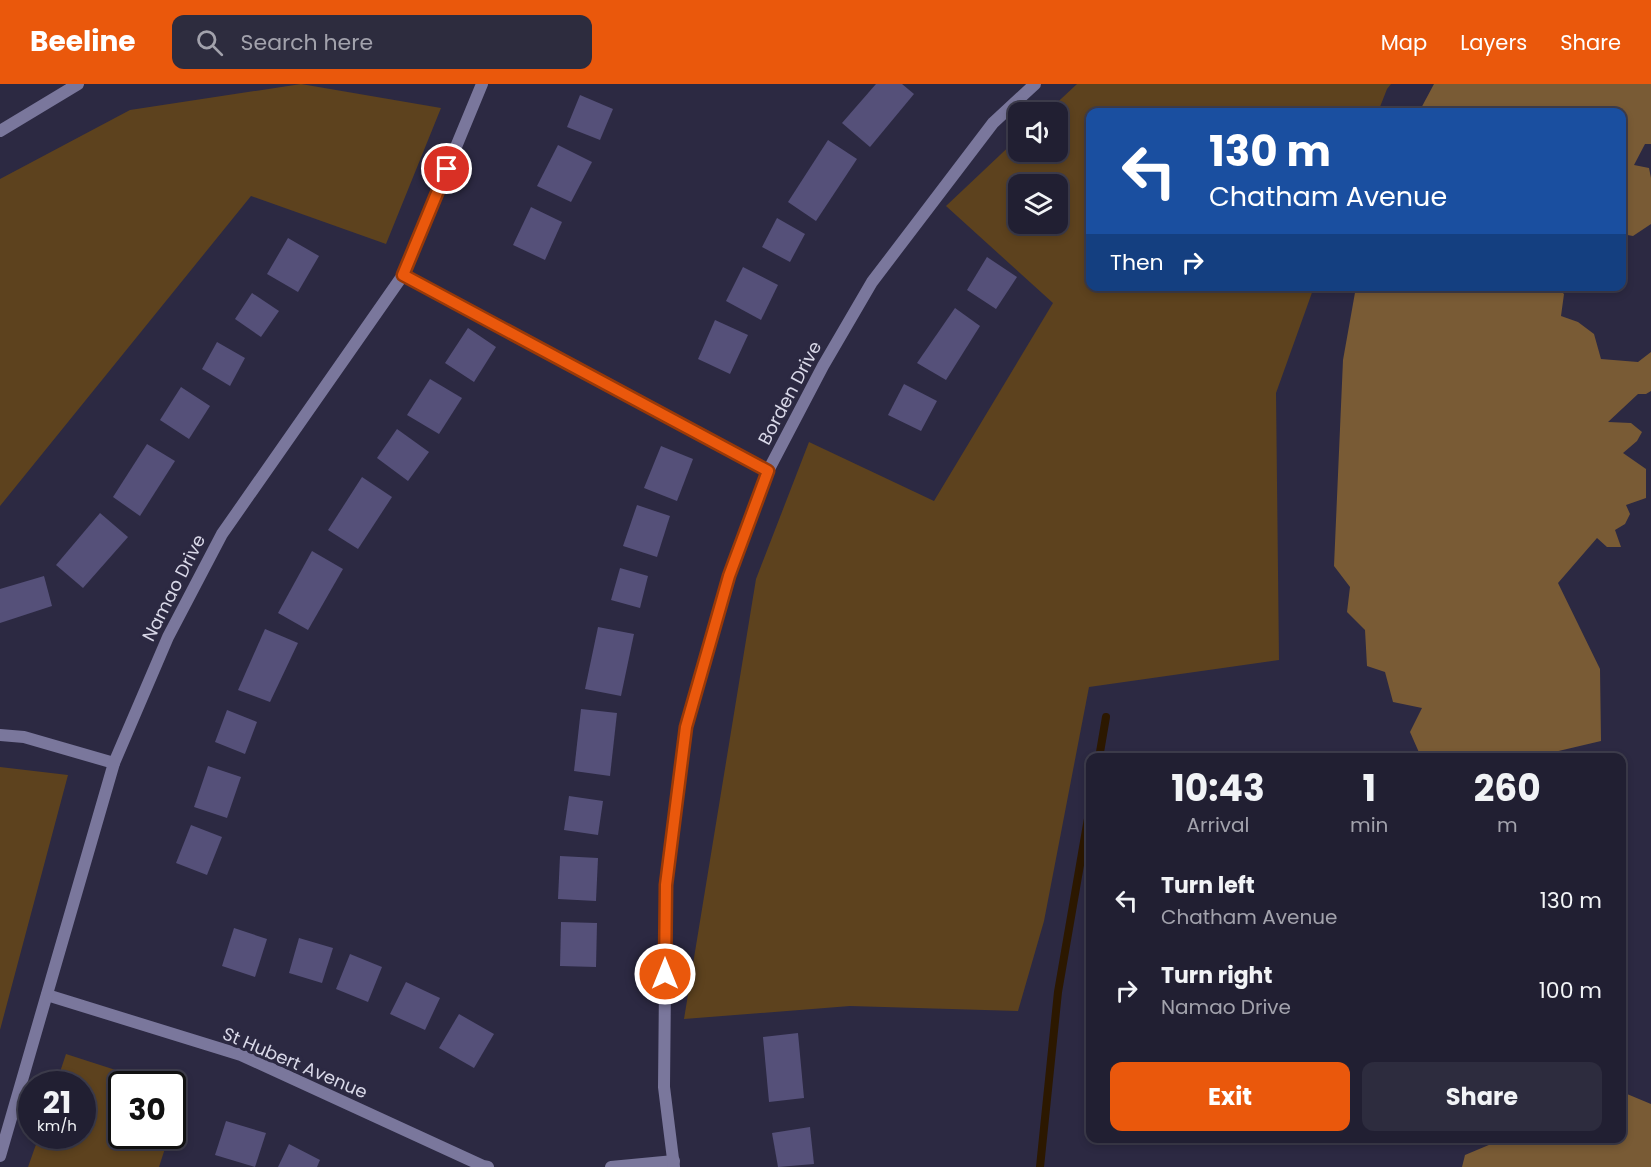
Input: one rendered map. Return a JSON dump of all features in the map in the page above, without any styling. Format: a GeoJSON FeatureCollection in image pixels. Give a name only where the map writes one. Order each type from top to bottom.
{"type":"FeatureCollection","features":[{"type":"Feature","properties":{"kind":"street"},"geometry":{"type":"LineString","coordinates":[[0,131],[78,84]]}},
{"type":"Feature","properties":{"kind":"street","name":"Namao Drive"},"geometry":{"type":"LineString","coordinates":[[0,1156],[114,763],[168,637],[222,534],[403,275],[482,84]]}},
{"type":"Feature","properties":{"kind":"street","name":"Borden Drive"},"geometry":{"type":"LineString","coordinates":[[674,1164],[664,1086],[666,885],[686,727],[729,576],[768,471],[823,366],[872,282],[993,123],[1035,84]]}},
{"type":"Feature","properties":{"kind":"street"},"geometry":{"type":"LineString","coordinates":[[403,275],[768,471]]}},
{"type":"Feature","properties":{"kind":"street"},"geometry":{"type":"LineString","coordinates":[[0,735],[24,737],[114,763]]}},
{"type":"Feature","properties":{"kind":"street","name":"St Hubert Avenue"},"geometry":{"type":"LineString","coordinates":[[47,995],[241,1055],[489,1167]]}},
{"type":"Feature","properties":{"kind":"street"},"geometry":{"type":"LineString","coordinates":[[611,1167],[674,1164]]}},
{"type":"Feature","properties":{"kind":"shaded area"},"geometry":{"type":"Polygon","coordinates":[[[301,84],[441,108],[386,244],[251,196],[0,506],[0,179],[130,110],[301,84]]]}},
{"type":"Feature","properties":{"kind":"shaded area"},"geometry":{"type":"Polygon","coordinates":[[[1077,84],[1391,84],[1380,108],[1086,108],[1086,291],[1313,291],[1276,393],[1279,660],[1089,687],[1044,921],[1018,1011],[850,1006],[684,1019],[756,579],[809,442],[934,501],[1053,303],[946,206],[1008,147],[1008,162],[1068,162],[1068,102],[1058,102],[1077,84]]]}},
{"type":"Feature","properties":{"kind":"shaded area"},"geometry":{"type":"Polygon","coordinates":[[[1434,84],[1651,84],[1651,144],[1645,144],[1634,165],[1649,168],[1651,224],[1633,236],[1626,235],[1626,108],[1421,108],[1434,84]]]}},
{"type":"Feature","properties":{"kind":"shaded area"},"geometry":{"type":"Polygon","coordinates":[[[1355,291],[1561,291],[1564,294],[1561,316],[1578,322],[1594,334],[1601,359],[1638,362],[1651,352],[1651,391],[1638,394],[1608,422],[1631,423],[1642,432],[1637,441],[1623,453],[1646,469],[1646,498],[1626,505],[1630,514],[1625,524],[1615,530],[1621,547],[1607,547],[1597,538],[1558,583],[1600,669],[1601,741],[1550,753],[1419,753],[1410,732],[1422,708],[1393,702],[1385,672],[1367,666],[1365,630],[1347,612],[1350,587],[1334,566],[1343,360],[1355,291]]]}},
{"type":"Feature","properties":{"kind":"shaded area"},"geometry":{"type":"Polygon","coordinates":[[[0,767],[68,775],[0,1030],[0,767]]]}},
{"type":"Feature","properties":{"kind":"shaded area"},"geometry":{"type":"Polygon","coordinates":[[[66,1054],[119,1071],[108,1071],[108,1149],[165,1149],[159,1167],[28,1167],[34,1149],[96,1149],[96,1071],[60,1071],[66,1054]]]}},
{"type":"Feature","properties":{"kind":"shaded area"},"geometry":{"type":"Polygon","coordinates":[[[1626,1094],[1651,1104],[1651,1167],[1462,1167],[1465,1155],[1494,1143],[1626,1143],[1626,1094]]]}},
{"type":"Feature","properties":{"kind":"building"},"geometry":{"type":"Polygon","coordinates":[[[876,84],[902,84],[914,94],[870,147],[842,123],[876,84]]]}},
{"type":"Feature","properties":{"kind":"building"},"geometry":{"type":"Polygon","coordinates":[[[580,95],[613,109],[600,140],[567,127],[580,95]]]}},
{"type":"Feature","properties":{"kind":"building"},"geometry":{"type":"Polygon","coordinates":[[[828,140],[857,159],[816,221],[788,202],[828,140]]]}},
{"type":"Feature","properties":{"kind":"building"},"geometry":{"type":"Polygon","coordinates":[[[558,145],[592,162],[571,202],[537,186],[558,145]]]}},
{"type":"Feature","properties":{"kind":"building"},"geometry":{"type":"Polygon","coordinates":[[[531,207],[562,222],[545,260],[513,245],[531,207]]]}},
{"type":"Feature","properties":{"kind":"building"},"geometry":{"type":"Polygon","coordinates":[[[777,218],[805,234],[790,262],[762,247],[777,218]]]}},
{"type":"Feature","properties":{"kind":"building"},"geometry":{"type":"Polygon","coordinates":[[[288,238],[319,256],[298,292],[267,274],[288,238]]]}},
{"type":"Feature","properties":{"kind":"building"},"geometry":{"type":"Polygon","coordinates":[[[987,257],[1017,277],[996,309],[967,290],[987,257]]]}},
{"type":"Feature","properties":{"kind":"building"},"geometry":{"type":"Polygon","coordinates":[[[743,267],[778,285],[761,320],[726,301],[743,267]]]}},
{"type":"Feature","properties":{"kind":"building"},"geometry":{"type":"Polygon","coordinates":[[[252,293],[279,311],[261,337],[235,319],[252,293]]]}},
{"type":"Feature","properties":{"kind":"building"},"geometry":{"type":"Polygon","coordinates":[[[955,308],[980,326],[946,380],[917,363],[955,308]]]}},
{"type":"Feature","properties":{"kind":"building"},"geometry":{"type":"Polygon","coordinates":[[[715,320],[748,335],[730,374],[698,359],[715,320]]]}},
{"type":"Feature","properties":{"kind":"building"},"geometry":{"type":"Polygon","coordinates":[[[468,328],[496,347],[474,382],[445,363],[468,328]]]}},
{"type":"Feature","properties":{"kind":"building"},"geometry":{"type":"Polygon","coordinates":[[[217,342],[245,358],[230,386],[202,369],[217,342]]]}},
{"type":"Feature","properties":{"kind":"building"},"geometry":{"type":"Polygon","coordinates":[[[430,379],[462,398],[439,434],[407,415],[430,379]]]}},
{"type":"Feature","properties":{"kind":"building"},"geometry":{"type":"Polygon","coordinates":[[[904,384],[937,401],[921,431],[888,415],[904,384]]]}},
{"type":"Feature","properties":{"kind":"building"},"geometry":{"type":"Polygon","coordinates":[[[181,387],[210,406],[189,439],[160,420],[181,387]]]}},
{"type":"Feature","properties":{"kind":"building"},"geometry":{"type":"Polygon","coordinates":[[[397,429],[429,452],[408,481],[377,458],[397,429]]]}},
{"type":"Feature","properties":{"kind":"building"},"geometry":{"type":"Polygon","coordinates":[[[147,444],[175,461],[140,516],[113,497],[147,444]]]}},
{"type":"Feature","properties":{"kind":"building"},"geometry":{"type":"Polygon","coordinates":[[[661,446],[693,459],[677,501],[644,488],[661,446]]]}},
{"type":"Feature","properties":{"kind":"building"},"geometry":{"type":"Polygon","coordinates":[[[362,477],[392,497],[358,549],[328,530],[362,477]]]}},
{"type":"Feature","properties":{"kind":"building"},"geometry":{"type":"Polygon","coordinates":[[[637,505],[670,516],[657,557],[623,546],[637,505]]]}},
{"type":"Feature","properties":{"kind":"building"},"geometry":{"type":"Polygon","coordinates":[[[100,513],[128,537],[83,588],[56,565],[100,513]]]}},
{"type":"Feature","properties":{"kind":"building"},"geometry":{"type":"Polygon","coordinates":[[[312,551],[343,569],[308,630],[278,613],[312,551]]]}},
{"type":"Feature","properties":{"kind":"building"},"geometry":{"type":"Polygon","coordinates":[[[620,568],[648,576],[640,608],[611,600],[620,568]]]}},
{"type":"Feature","properties":{"kind":"building"},"geometry":{"type":"Polygon","coordinates":[[[44,576],[52,606],[0,623],[0,589],[44,576]]]}},
{"type":"Feature","properties":{"kind":"building"},"geometry":{"type":"Polygon","coordinates":[[[598,627],[634,634],[621,696],[585,689],[598,627]]]}},
{"type":"Feature","properties":{"kind":"building"},"geometry":{"type":"Polygon","coordinates":[[[265,629],[298,643],[270,702],[238,690],[265,629]]]}},
{"type":"Feature","properties":{"kind":"building"},"geometry":{"type":"Polygon","coordinates":[[[581,709],[617,713],[610,776],[574,771],[581,709]]]}},
{"type":"Feature","properties":{"kind":"building"},"geometry":{"type":"Polygon","coordinates":[[[227,710],[257,722],[245,754],[215,742],[227,710]]]}},
{"type":"Feature","properties":{"kind":"building"},"geometry":{"type":"Polygon","coordinates":[[[208,766],[241,777],[227,818],[194,807],[208,766]]]}},
{"type":"Feature","properties":{"kind":"building"},"geometry":{"type":"Polygon","coordinates":[[[569,796],[603,801],[598,835],[564,830],[569,796]]]}},
{"type":"Feature","properties":{"kind":"building"},"geometry":{"type":"Polygon","coordinates":[[[191,825],[222,837],[207,875],[176,863],[191,825]]]}},
{"type":"Feature","properties":{"kind":"building"},"geometry":{"type":"Polygon","coordinates":[[[560,856],[598,858],[596,901],[558,899],[560,856]]]}},
{"type":"Feature","properties":{"kind":"building"},"geometry":{"type":"Polygon","coordinates":[[[561,922],[597,923],[596,967],[560,966],[561,922]]]}},
{"type":"Feature","properties":{"kind":"building"},"geometry":{"type":"Polygon","coordinates":[[[234,928],[267,939],[255,977],[222,966],[234,928]]]}},
{"type":"Feature","properties":{"kind":"building"},"geometry":{"type":"Polygon","coordinates":[[[299,938],[333,948],[322,983],[289,973],[299,938]]]}},
{"type":"Feature","properties":{"kind":"building"},"geometry":{"type":"Polygon","coordinates":[[[350,954],[382,967],[368,1002],[336,989],[350,954]]]}},
{"type":"Feature","properties":{"kind":"building"},"geometry":{"type":"Polygon","coordinates":[[[406,982],[440,998],[425,1030],[390,1014],[406,982]]]}},
{"type":"Feature","properties":{"kind":"building"},"geometry":{"type":"Polygon","coordinates":[[[459,1014],[494,1034],[474,1068],[439,1048],[459,1014]]]}},
{"type":"Feature","properties":{"kind":"building"},"geometry":{"type":"Polygon","coordinates":[[[798,1033],[804,1098],[769,1102],[763,1037],[798,1033]]]}},
{"type":"Feature","properties":{"kind":"building"},"geometry":{"type":"Polygon","coordinates":[[[226,1121],[266,1133],[255,1167],[215,1155],[226,1121]]]}},
{"type":"Feature","properties":{"kind":"building"},"geometry":{"type":"Polygon","coordinates":[[[810,1127],[814,1164],[778,1167],[772,1133],[810,1127]]]}},
{"type":"Feature","properties":{"kind":"building"},"geometry":{"type":"Polygon","coordinates":[[[289,1144],[320,1160],[317,1167],[278,1167],[289,1144]]]}},
{"type":"Feature","properties":{"kind":"waterway"},"geometry":{"type":"LineString","coordinates":[[1100,753],[1106,717]]}},
{"type":"Feature","properties":{"kind":"waterway"},"geometry":{"type":"LineString","coordinates":[[1040,1167],[1058,992],[1086,830]]}},
{"type":"Feature","properties":{"kind":"route"},"geometry":{"type":"LineString","coordinates":[[447,169],[403,275],[768,471],[729,576],[686,727],[666,885],[665,974]]}}]}
